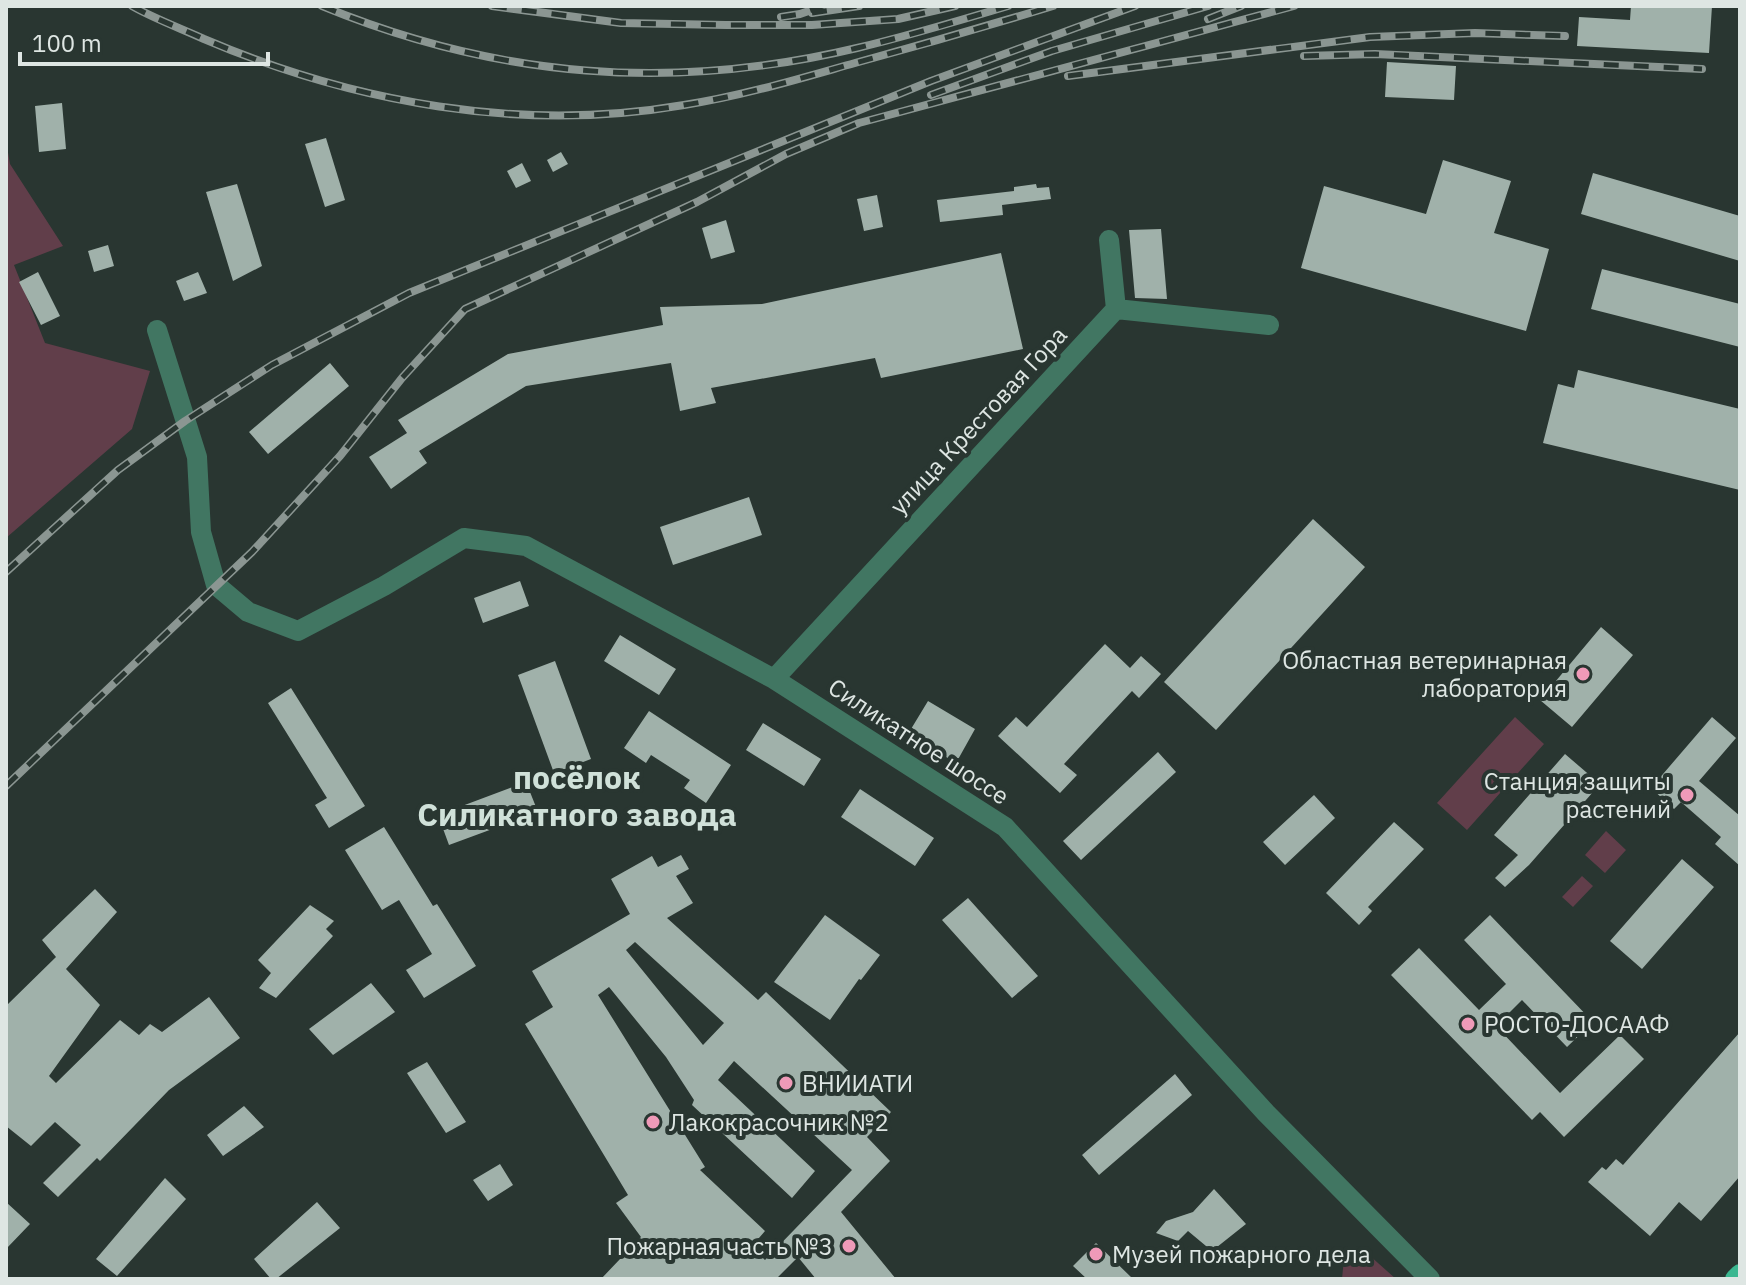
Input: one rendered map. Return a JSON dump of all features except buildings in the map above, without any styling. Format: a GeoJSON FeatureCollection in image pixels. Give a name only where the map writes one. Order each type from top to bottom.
{"type":"FeatureCollection","features":[{"type":"Feature","properties":{"kind":"main road"},"geometry":{"type":"LineString","coordinates":[[1735,1279],[1740,1274]]}},
{"type":"Feature","properties":{"kind":"street"},"geometry":{"type":"LineString","coordinates":[[1109,240],[1116,309],[1269,325]]}},
{"type":"Feature","properties":{"kind":"street","name":"улица Крестовая Гора"},"geometry":{"type":"LineString","coordinates":[[774,679],[1116,309]]}},
{"type":"Feature","properties":{"kind":"street","name":"Силикатное шоссе"},"geometry":{"type":"LineString","coordinates":[[157,330],[197,457],[201,532],[216,585],[248,612],[298,631],[384,586],[464,538],[526,546],[774,679],[1005,827],[1266,1113],[1430,1279]]}},
{"type":"Feature","properties":{"kind":"shaded area"},"geometry":{"type":"Polygon","coordinates":[[[6,141],[10,164],[63,246],[14,265],[45,343],[150,371],[132,429],[6,538],[6,141]]]}},
{"type":"Feature","properties":{"kind":"shaded area"},"geometry":{"type":"Polygon","coordinates":[[[1515,717],[1544,744],[1467,830],[1437,803],[1515,717]]]}},
{"type":"Feature","properties":{"kind":"shaded area"},"geometry":{"type":"Polygon","coordinates":[[[1606,831],[1626,850],[1605,873],[1585,855],[1606,831]]]}},
{"type":"Feature","properties":{"kind":"shaded area"},"geometry":{"type":"Polygon","coordinates":[[[1582,876],[1593,886],[1573,907],[1562,897],[1582,876]]]}},
{"type":"Feature","properties":{"kind":"shaded area"},"geometry":{"type":"Polygon","coordinates":[[[1351,1254],[1369,1255],[1396,1279],[1342,1279],[1344,1258],[1351,1254]]]}},
{"type":"Feature","properties":{"kind":"railway"},"geometry":{"type":"LineString","coordinates":[[132,6],[204,39],[319,80],[439,106],[561,116],[623,113],[727,97],[1053,6]]}},
{"type":"Feature","properties":{"kind":"railway"},"geometry":{"type":"LineString","coordinates":[[322,6],[453,49],[519,63],[653,73],[720,70],[788,62],[857,48],[1008,6]]}},
{"type":"Feature","properties":{"kind":"railway"},"geometry":{"type":"LineString","coordinates":[[492,6],[621,23],[726,25],[812,25],[898,19],[955,6]]}},
{"type":"Feature","properties":{"kind":"railway"},"geometry":{"type":"LineString","coordinates":[[781,17],[823,6]]}},
{"type":"Feature","properties":{"kind":"railway"},"geometry":{"type":"LineString","coordinates":[[812,13],[859,6]]}},
{"type":"Feature","properties":{"kind":"railway"},"geometry":{"type":"LineString","coordinates":[[6,572],[118,470],[185,421],[272,365],[409,293],[931,81],[1135,6]]}},
{"type":"Feature","properties":{"kind":"railway"},"geometry":{"type":"LineString","coordinates":[[931,95],[1052,51],[1208,6]]}},
{"type":"Feature","properties":{"kind":"railway"},"geometry":{"type":"LineString","coordinates":[[1208,19],[1241,6]]}},
{"type":"Feature","properties":{"kind":"railway"},"geometry":{"type":"LineString","coordinates":[[6,786],[252,552],[340,456],[402,378],[465,309],[697,202],[786,154],[859,123],[1294,6]]}},
{"type":"Feature","properties":{"kind":"railway"},"geometry":{"type":"LineString","coordinates":[[1068,76],[1370,37],[1475,33],[1565,36]]}},
{"type":"Feature","properties":{"kind":"railway"},"geometry":{"type":"LineString","coordinates":[[1304,56],[1375,54],[1702,69]]}},
{"type":"Feature","properties":{"kind":"place","name":"Областная ветеринарная лаборатория"},"geometry":{"type":"Point","coordinates":[1583,674]}},
{"type":"Feature","properties":{"kind":"place","name":"Станция защиты растений"},"geometry":{"type":"Point","coordinates":[1687,795]}},
{"type":"Feature","properties":{"kind":"place","name":"РОСТО-ДОСААФ"},"geometry":{"type":"Point","coordinates":[1468,1024]}},
{"type":"Feature","properties":{"kind":"place","name":"ВНИИАТИ"},"geometry":{"type":"Point","coordinates":[786,1083]}},
{"type":"Feature","properties":{"kind":"place","name":"Лакокрасочник №2"},"geometry":{"type":"Point","coordinates":[653,1122]}},
{"type":"Feature","properties":{"kind":"place","name":"Пожарная часть №3"},"geometry":{"type":"Point","coordinates":[849,1246]}},
{"type":"Feature","properties":{"kind":"place","name":"Музей пожарного дела"},"geometry":{"type":"Point","coordinates":[1096,1254]}},
{"type":"Feature","properties":{"kind":"district","name":"посёлок Силикатного завода"},"geometry":{"type":"Point","coordinates":[577,796]}}]}
